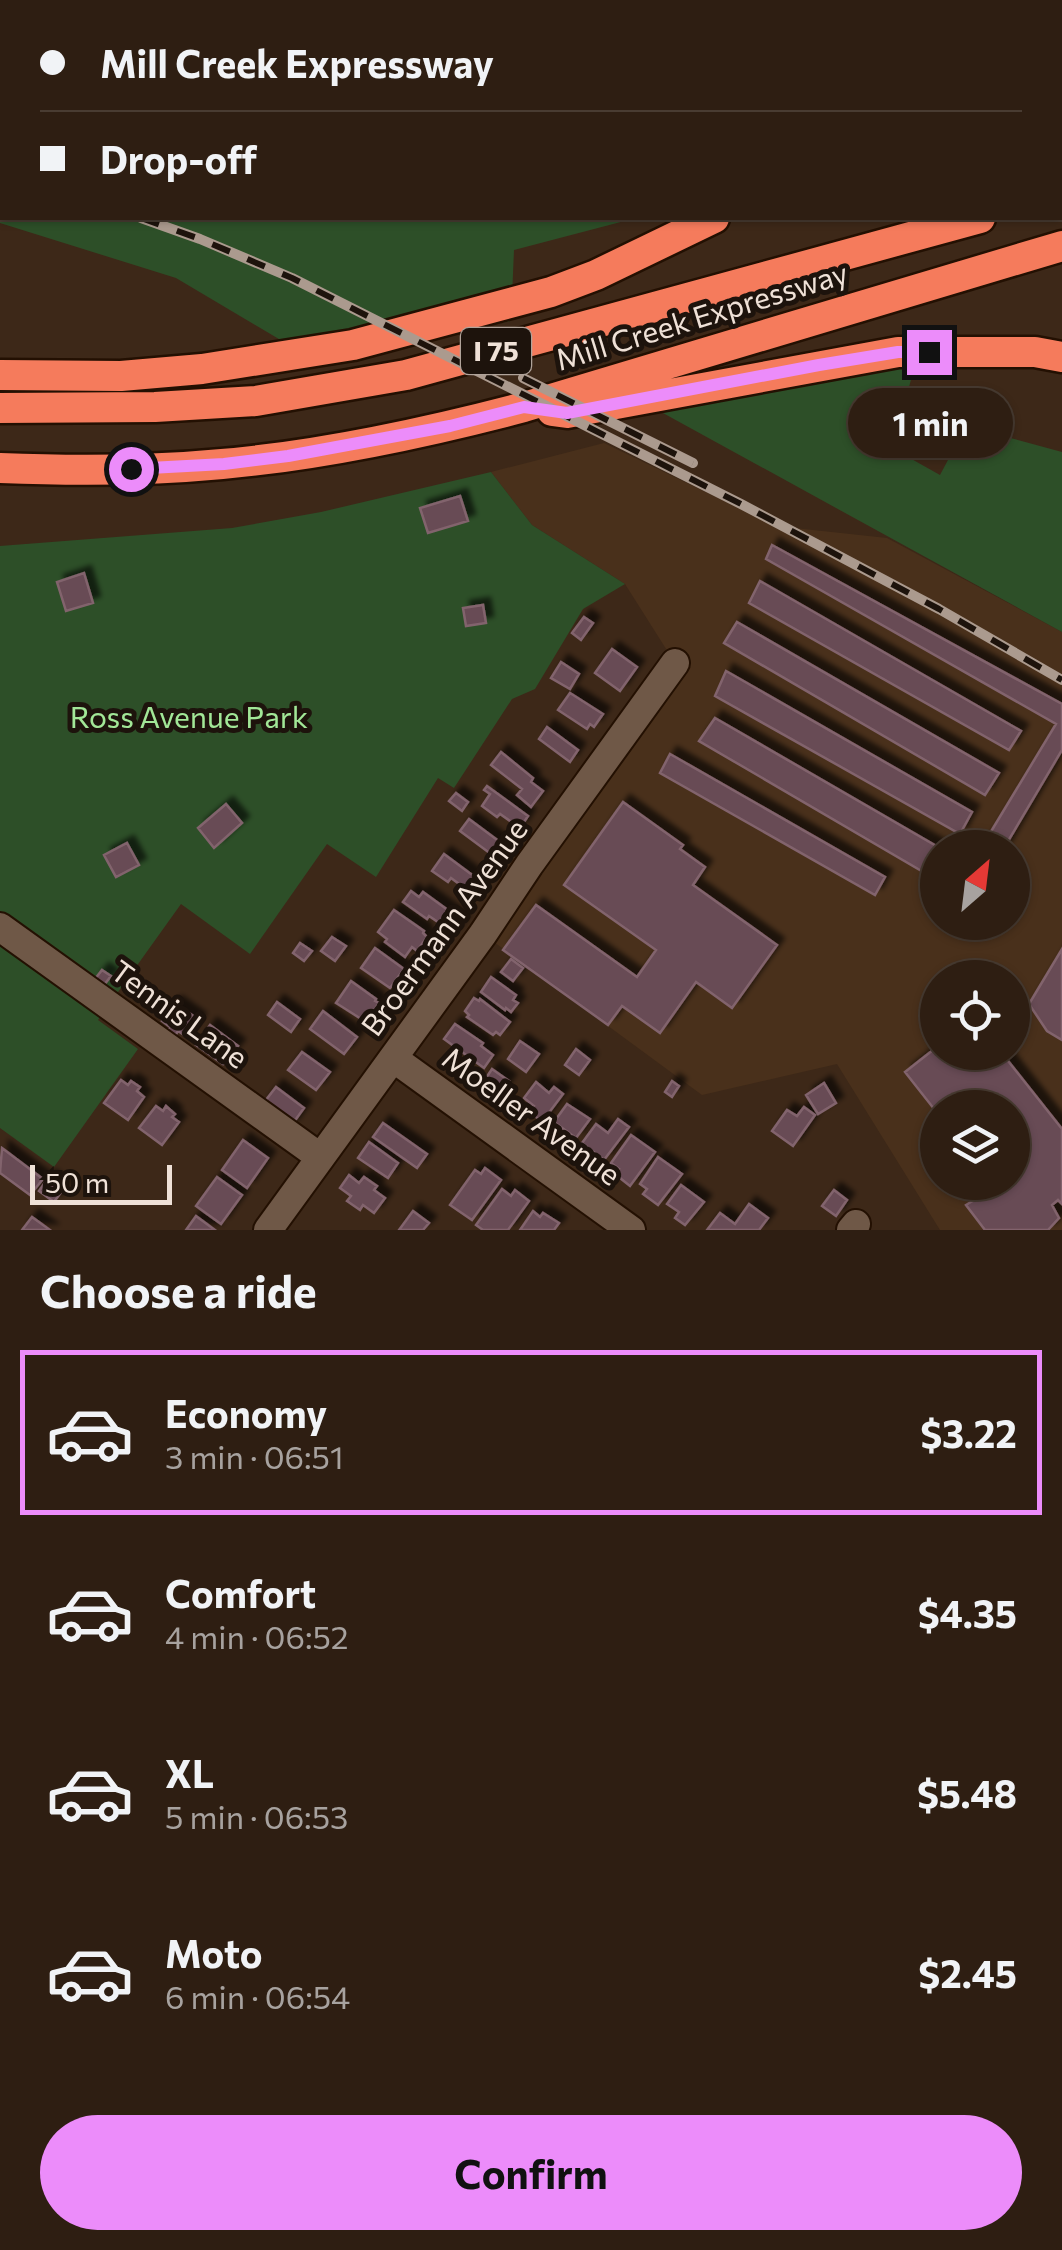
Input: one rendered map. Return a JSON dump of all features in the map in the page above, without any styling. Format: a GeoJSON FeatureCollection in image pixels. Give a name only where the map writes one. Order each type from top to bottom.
{"type":"FeatureCollection","features":[{"type":"Feature","properties":{"kind":"highway"},"geometry":{"type":"LineString","coordinates":[[0,374],[121,376],[219,367],[352,344],[551,292],[596,275],[710,220]]}},
{"type":"Feature","properties":{"kind":"highway","name":"Mill Creek Expressway"},"geometry":{"type":"LineString","coordinates":[[0,408],[136,408],[239,402],[373,382],[973,220]]}},
{"type":"Feature","properties":{"kind":"highway","name":"Mill Creek Expressway"},"geometry":{"type":"LineString","coordinates":[[0,468],[72,470],[224,464],[450,426],[1062,246]]}},
{"type":"Feature","properties":{"kind":"highway"},"geometry":{"type":"LineString","coordinates":[[524,407],[567,413],[898,352],[1036,352],[1062,358]]}},
{"type":"Feature","properties":{"kind":"street","name":"Broermann Avenue"},"geometry":{"type":"LineString","coordinates":[[268,1230],[675,663]]}},
{"type":"Feature","properties":{"kind":"street","name":"Tennis Lane"},"geometry":{"type":"LineString","coordinates":[[0,927],[320,1157]]}},
{"type":"Feature","properties":{"kind":"street","name":"Moeller Avenue"},"geometry":{"type":"LineString","coordinates":[[392,1058],[631,1230]]}},
{"type":"Feature","properties":{"kind":"shaded area"},"geometry":{"type":"Polygon","coordinates":[[[604,443],[776,526],[887,538],[1062,632],[1062,1230],[940,1230],[921,1200],[1030,1200],[1030,1090],[920,1090],[920,1198],[837,1064],[702,1095],[483,934],[675,663],[625,584],[532,525],[491,472],[604,443]]]}},
{"type":"Feature","properties":{"kind":"green space"},"geometry":{"type":"Polygon","coordinates":[[[628,220],[514,250],[511,321],[316,361],[176,278],[0,223],[628,220]]]}},
{"type":"Feature","properties":{"kind":"green space"},"geometry":{"type":"Polygon","coordinates":[[[914,369],[892,448],[940,475],[966,426],[1062,452],[1062,632],[652,407],[812,370],[914,369]]]}},
{"type":"Feature","properties":{"kind":"green space","name":"Ross Avenue Park"},"geometry":{"type":"Polygon","coordinates":[[[491,472],[532,525],[625,584],[583,609],[535,689],[512,699],[454,788],[438,778],[376,877],[327,844],[250,954],[181,904],[98,1020],[138,1049],[54,1167],[0,1128],[0,546],[232,528],[321,512],[491,472]]]}},
{"type":"Feature","properties":{"kind":"building"},"geometry":{"type":"Polygon","coordinates":[[[460,496],[468,521],[428,533],[420,508],[460,496]]]}},
{"type":"Feature","properties":{"kind":"building"},"geometry":{"type":"Polygon","coordinates":[[[772,545],[1062,704],[1062,750],[1015,830],[992,830],[1056,724],[766,559],[772,545]]]}},
{"type":"Feature","properties":{"kind":"building"},"geometry":{"type":"Polygon","coordinates":[[[84,573],[93,603],[66,611],[57,582],[84,573]]]}},
{"type":"Feature","properties":{"kind":"building"},"geometry":{"type":"Polygon","coordinates":[[[760,581],[1021,731],[1009,750],[749,603],[760,581]]]}},
{"type":"Feature","properties":{"kind":"building"},"geometry":{"type":"Polygon","coordinates":[[[483,605],[486,623],[466,626],[463,608],[483,605]]]}},
{"type":"Feature","properties":{"kind":"building"},"geometry":{"type":"Polygon","coordinates":[[[584,617],[593,623],[581,640],[572,633],[584,617]]]}},
{"type":"Feature","properties":{"kind":"building"},"geometry":{"type":"Polygon","coordinates":[[[737,622],[999,773],[985,795],[724,643],[737,622]]]}},
{"type":"Feature","properties":{"kind":"building"},"geometry":{"type":"Polygon","coordinates":[[[612,649],[637,667],[620,691],[595,673],[612,649]]]}},
{"type":"Feature","properties":{"kind":"building"},"geometry":{"type":"Polygon","coordinates":[[[561,662],[579,674],[570,689],[551,678],[561,662]]]}},
{"type":"Feature","properties":{"kind":"building"},"geometry":{"type":"Polygon","coordinates":[[[726,671],[972,812],[962,830],[953,830],[715,696],[726,671]]]}},
{"type":"Feature","properties":{"kind":"building"},"geometry":{"type":"Polygon","coordinates":[[[570,693],[603,714],[594,727],[590,724],[587,729],[558,710],[570,693]]]}},
{"type":"Feature","properties":{"kind":"building"},"geometry":{"type":"Polygon","coordinates":[[[715,718],[920,837],[920,870],[699,741],[715,718]]]}},
{"type":"Feature","properties":{"kind":"building"},"geometry":{"type":"Polygon","coordinates":[[[547,727],[578,750],[570,762],[539,739],[547,727]]]}},
{"type":"Feature","properties":{"kind":"building"},"geometry":{"type":"Polygon","coordinates":[[[501,752],[543,791],[531,807],[517,795],[522,789],[491,765],[501,752]]]}},
{"type":"Feature","properties":{"kind":"building"},"geometry":{"type":"Polygon","coordinates":[[[670,754],[885,877],[875,895],[660,773],[670,754]]]}},
{"type":"Feature","properties":{"kind":"building"},"geometry":{"type":"Polygon","coordinates":[[[487,786],[528,816],[520,828],[482,806],[490,794],[484,790],[487,786]]]}},
{"type":"Feature","properties":{"kind":"building"},"geometry":{"type":"Polygon","coordinates":[[[456,793],[468,802],[462,811],[449,801],[456,793]]]}},
{"type":"Feature","properties":{"kind":"building"},"geometry":{"type":"Polygon","coordinates":[[[623,802],[683,845],[680,849],[705,867],[693,885],[777,945],[732,1008],[696,982],[660,1033],[622,1006],[608,1025],[503,950],[536,905],[637,977],[656,950],[564,885],[623,802]]]}},
{"type":"Feature","properties":{"kind":"building"},"geometry":{"type":"Polygon","coordinates":[[[226,804],[242,823],[214,848],[198,828],[226,804]]]}},
{"type":"Feature","properties":{"kind":"building"},"geometry":{"type":"Polygon","coordinates":[[[469,819],[504,845],[495,857],[460,831],[469,819]]]}},
{"type":"Feature","properties":{"kind":"building"},"geometry":{"type":"Polygon","coordinates":[[[127,843],[139,865],[116,877],[104,855],[127,843]]]}},
{"type":"Feature","properties":{"kind":"building"},"geometry":{"type":"Polygon","coordinates":[[[444,854],[479,880],[470,892],[451,878],[448,882],[432,871],[444,854]]]}},
{"type":"Feature","properties":{"kind":"building"},"geometry":{"type":"Polygon","coordinates":[[[411,891],[419,897],[423,892],[463,921],[454,933],[403,902],[411,891]]]}},
{"type":"Feature","properties":{"kind":"building"},"geometry":{"type":"Polygon","coordinates":[[[394,910],[427,937],[417,951],[412,947],[405,957],[378,932],[394,910]]]}},
{"type":"Feature","properties":{"kind":"building"},"geometry":{"type":"Polygon","coordinates":[[[332,937],[346,946],[335,961],[321,951],[332,937]]]}},
{"type":"Feature","properties":{"kind":"building"},"geometry":{"type":"Polygon","coordinates":[[[300,943],[312,951],[304,961],[293,953],[300,943]]]}},
{"type":"Feature","properties":{"kind":"building"},"geometry":{"type":"Polygon","coordinates":[[[375,948],[404,969],[390,988],[361,968],[375,948]]]}},
{"type":"Feature","properties":{"kind":"building"},"geometry":{"type":"Polygon","coordinates":[[[1062,949],[1062,1040],[1047,1031],[1030,1002],[1062,949]]]}},
{"type":"Feature","properties":{"kind":"building"},"geometry":{"type":"Polygon","coordinates":[[[511,959],[523,968],[513,981],[501,972],[511,959]]]}},
{"type":"Feature","properties":{"kind":"building"},"geometry":{"type":"Polygon","coordinates":[[[102,970],[111,976],[104,985],[95,979],[102,970]]]}},
{"type":"Feature","properties":{"kind":"building"},"geometry":{"type":"Polygon","coordinates":[[[491,977],[516,995],[513,1000],[518,1003],[511,1012],[481,992],[491,977]]]}},
{"type":"Feature","properties":{"kind":"building"},"geometry":{"type":"Polygon","coordinates":[[[351,981],[379,1003],[366,1022],[336,1003],[351,981]]]}},
{"type":"Feature","properties":{"kind":"building"},"geometry":{"type":"Polygon","coordinates":[[[474,998],[510,1022],[500,1035],[493,1035],[467,1017],[465,1011],[474,998]]]}},
{"type":"Feature","properties":{"kind":"building"},"geometry":{"type":"Polygon","coordinates":[[[277,1002],[300,1019],[291,1032],[268,1015],[277,1002]]]}},
{"type":"Feature","properties":{"kind":"building"},"geometry":{"type":"Polygon","coordinates":[[[175,1003],[199,1020],[187,1037],[178,1031],[175,1036],[162,1021],[175,1003]]]}},
{"type":"Feature","properties":{"kind":"building"},"geometry":{"type":"Polygon","coordinates":[[[323,1011],[357,1037],[344,1054],[310,1029],[323,1011]]]}},
{"type":"Feature","properties":{"kind":"building"},"geometry":{"type":"Polygon","coordinates":[[[455,1024],[493,1055],[484,1068],[444,1039],[455,1024]]]}},
{"type":"Feature","properties":{"kind":"building"},"geometry":{"type":"Polygon","coordinates":[[[210,1025],[238,1046],[223,1064],[196,1045],[210,1025]]]}},
{"type":"Feature","properties":{"kind":"building"},"geometry":{"type":"Polygon","coordinates":[[[520,1041],[539,1054],[526,1072],[508,1059],[520,1041]]]}},
{"type":"Feature","properties":{"kind":"building"},"geometry":{"type":"Polygon","coordinates":[[[576,1049],[590,1060],[579,1075],[565,1065],[576,1049]]]}},
{"type":"Feature","properties":{"kind":"building"},"geometry":{"type":"Polygon","coordinates":[[[302,1052],[330,1072],[316,1090],[288,1070],[302,1052]]]}},
{"type":"Feature","properties":{"kind":"building"},"geometry":{"type":"Polygon","coordinates":[[[920,1060],[920,1070],[1015,1070],[1062,1129],[1062,1204],[1058,1200],[1052,1205],[1059,1218],[1048,1230],[985,1230],[966,1205],[974,1200],[1030,1200],[1030,1090],[920,1091],[905,1072],[920,1060]]]}},
{"type":"Feature","properties":{"kind":"building"},"geometry":{"type":"Polygon","coordinates":[[[492,1069],[509,1081],[494,1102],[478,1090],[492,1069]]]}},
{"type":"Feature","properties":{"kind":"building"},"geometry":{"type":"Polygon","coordinates":[[[121,1080],[140,1087],[137,1091],[144,1097],[128,1120],[104,1103],[121,1080]]]}},
{"type":"Feature","properties":{"kind":"building"},"geometry":{"type":"Polygon","coordinates":[[[672,1081],[679,1086],[672,1097],[665,1092],[672,1081]]]}},
{"type":"Feature","properties":{"kind":"building"},"geometry":{"type":"Polygon","coordinates":[[[536,1082],[549,1093],[554,1087],[563,1094],[542,1122],[530,1112],[534,1106],[524,1098],[536,1082]]]}},
{"type":"Feature","properties":{"kind":"building"},"geometry":{"type":"Polygon","coordinates":[[[824,1083],[836,1103],[818,1114],[806,1095],[824,1083]]]}},
{"type":"Feature","properties":{"kind":"building"},"geometry":{"type":"Polygon","coordinates":[[[276,1087],[304,1108],[291,1126],[262,1105],[276,1087]]]}},
{"type":"Feature","properties":{"kind":"building"},"geometry":{"type":"Polygon","coordinates":[[[567,1104],[590,1119],[576,1138],[554,1122],[567,1104]]]}},
{"type":"Feature","properties":{"kind":"building"},"geometry":{"type":"Polygon","coordinates":[[[156,1106],[163,1111],[166,1106],[179,1122],[162,1145],[139,1128],[156,1106]]]}},
{"type":"Feature","properties":{"kind":"building"},"geometry":{"type":"Polygon","coordinates":[[[804,1107],[815,1115],[793,1146],[772,1131],[787,1110],[797,1116],[804,1107]]]}},
{"type":"Feature","properties":{"kind":"building"},"geometry":{"type":"Polygon","coordinates":[[[618,1119],[629,1127],[604,1160],[582,1143],[596,1124],[608,1133],[618,1119]]]}},
{"type":"Feature","properties":{"kind":"building"},"geometry":{"type":"Polygon","coordinates":[[[383,1123],[427,1154],[417,1168],[373,1137],[383,1123]]]}},
{"type":"Feature","properties":{"kind":"building"},"geometry":{"type":"Polygon","coordinates":[[[631,1135],[655,1152],[630,1186],[615,1174],[619,1169],[611,1163],[631,1135]]]}},
{"type":"Feature","properties":{"kind":"building"},"geometry":{"type":"Polygon","coordinates":[[[243,1140],[268,1158],[247,1188],[222,1170],[243,1140]]]}},
{"type":"Feature","properties":{"kind":"building"},"geometry":{"type":"Polygon","coordinates":[[[369,1142],[398,1163],[388,1178],[358,1158],[369,1142]]]}},
{"type":"Feature","properties":{"kind":"building"},"geometry":{"type":"Polygon","coordinates":[[[2,1148],[43,1179],[30,1195],[0,1173],[2,1148]]]}},
{"type":"Feature","properties":{"kind":"building"},"geometry":{"type":"Polygon","coordinates":[[[658,1157],[682,1174],[658,1205],[643,1194],[647,1189],[640,1184],[658,1157]]]}},
{"type":"Feature","properties":{"kind":"building"},"geometry":{"type":"Polygon","coordinates":[[[485,1168],[501,1180],[472,1220],[450,1205],[475,1170],[481,1174],[485,1168]]]}},
{"type":"Feature","properties":{"kind":"building"},"geometry":{"type":"Polygon","coordinates":[[[349,1175],[359,1183],[364,1177],[385,1198],[374,1213],[347,1201],[351,1196],[340,1188],[349,1175]]]}},
{"type":"Feature","properties":{"kind":"building"},"geometry":{"type":"Polygon","coordinates":[[[49,1177],[64,1188],[54,1202],[39,1191],[49,1177]]]}},
{"type":"Feature","properties":{"kind":"building"},"geometry":{"type":"Polygon","coordinates":[[[217,1177],[242,1195],[221,1224],[196,1206],[217,1177]]]}},
{"type":"Feature","properties":{"kind":"building"},"geometry":{"type":"Polygon","coordinates":[[[681,1185],[704,1202],[685,1225],[675,1218],[679,1212],[667,1204],[681,1185]]]}},
{"type":"Feature","properties":{"kind":"building"},"geometry":{"type":"Polygon","coordinates":[[[502,1189],[511,1196],[515,1190],[529,1201],[508,1230],[483,1230],[476,1225],[502,1189]]]}},
{"type":"Feature","properties":{"kind":"building"},"geometry":{"type":"Polygon","coordinates":[[[834,1190],[847,1200],[836,1216],[822,1206],[834,1190]]]}},
{"type":"Feature","properties":{"kind":"building"},"geometry":{"type":"Polygon","coordinates":[[[749,1204],[768,1218],[759,1230],[707,1230],[720,1213],[735,1224],[749,1204]]]}},
{"type":"Feature","properties":{"kind":"building"},"geometry":{"type":"Polygon","coordinates":[[[413,1211],[429,1223],[423,1230],[399,1230],[413,1211]]]}},
{"type":"Feature","properties":{"kind":"building"},"geometry":{"type":"Polygon","coordinates":[[[533,1211],[559,1223],[554,1230],[520,1230],[533,1211]]]}},
{"type":"Feature","properties":{"kind":"building"},"geometry":{"type":"Polygon","coordinates":[[[196,1216],[215,1230],[186,1230],[196,1216]]]}},
{"type":"Feature","properties":{"kind":"building"},"geometry":{"type":"Polygon","coordinates":[[[32,1217],[50,1230],[22,1230],[32,1217]]]}},
{"type":"Feature","properties":{"kind":"railway"},"geometry":{"type":"LineString","coordinates":[[147,220],[292,278],[741,504],[939,609],[1062,680]]}},
{"type":"Feature","properties":{"kind":"railway"},"geometry":{"type":"LineString","coordinates":[[523,378],[693,463]]}},
{"type":"Feature","properties":{"kind":"route"},"geometry":{"type":"LineString","coordinates":[[131,469],[288,456],[450,426],[524,407],[567,413],[819,365],[898,352],[929,352]]}}]}
